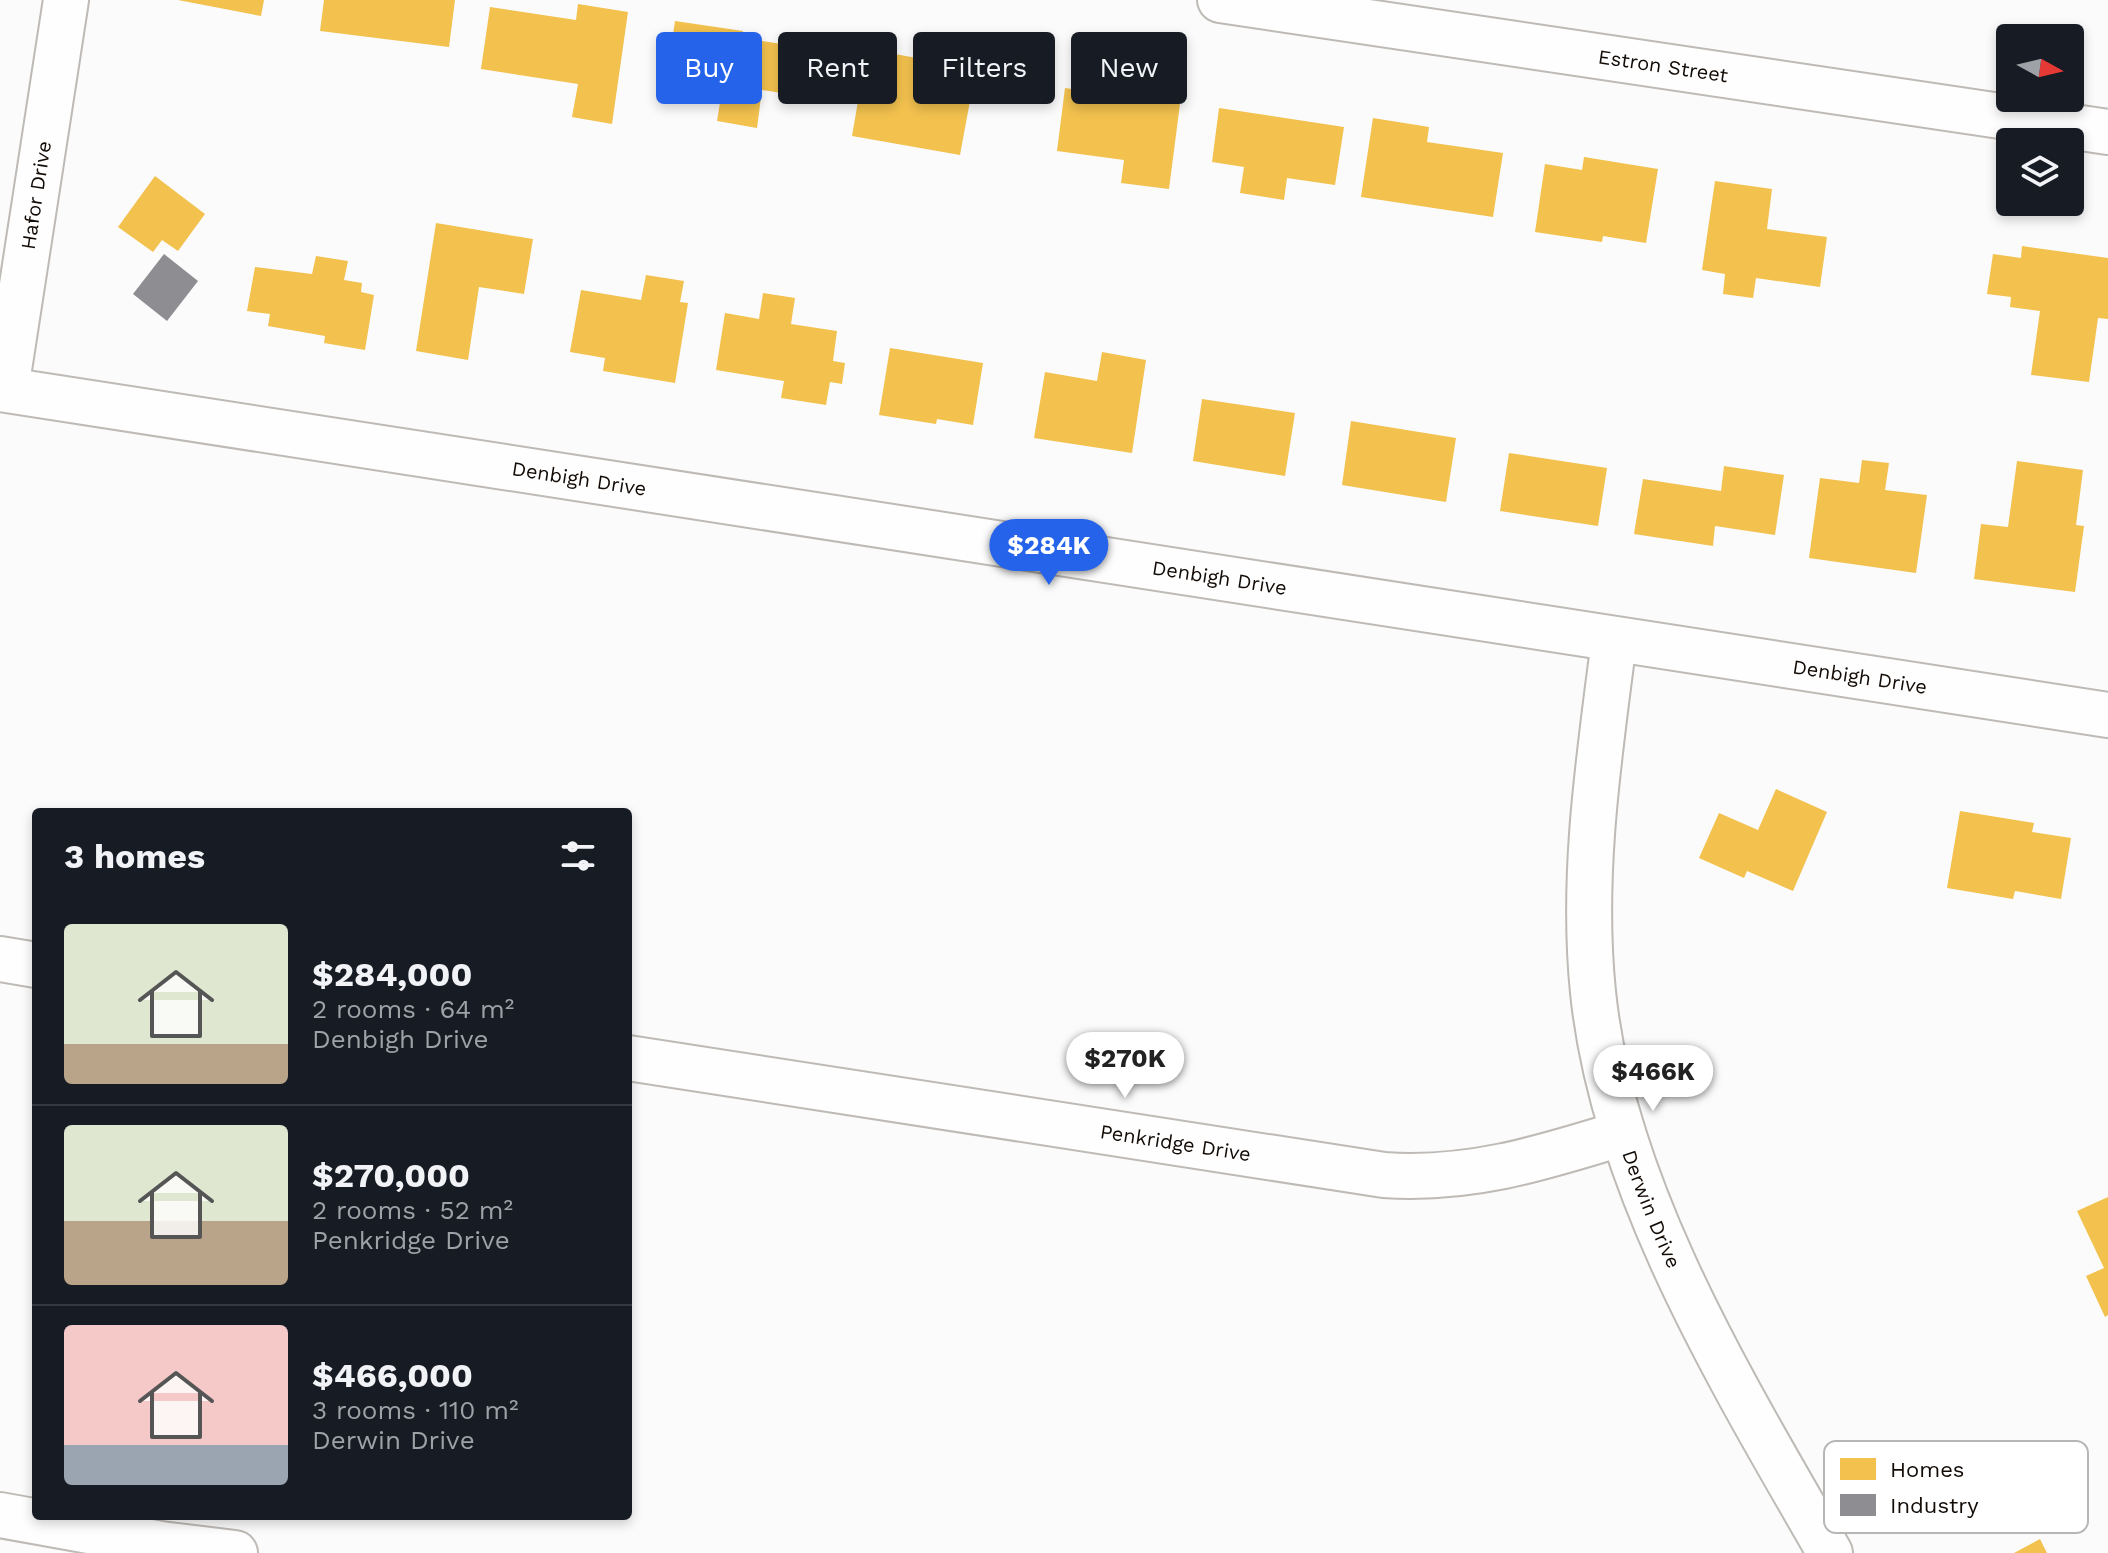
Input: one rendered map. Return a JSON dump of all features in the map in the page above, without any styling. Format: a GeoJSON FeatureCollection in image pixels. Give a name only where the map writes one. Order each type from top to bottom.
{"type":"FeatureCollection","features":[{"type":"Feature","properties":{"kind":"street","name":"Hafor Drive"},"geometry":{"type":"LineString","coordinates":[[3,389],[66,0]]}},
{"type":"Feature","properties":{"kind":"street","name":"Estron Street"},"geometry":{"type":"LineString","coordinates":[[1242,2],[2108,132]]}},
{"type":"Feature","properties":{"kind":"street","name":"Denbigh Drive"},"geometry":{"type":"LineString","coordinates":[[3,389],[1614,641],[2108,715]]}},
{"type":"Feature","properties":{"kind":"street","name":"Derwin Drive"},"geometry":{"type":"LineString","coordinates":[[1614,641],[1597,771],[1589,917],[1593,994],[1623,1133],[1716,1355],[1830,1553]]}},
{"type":"Feature","properties":{"kind":"street"},"geometry":{"type":"LineString","coordinates":[[0,959],[32,964]]}},
{"type":"Feature","properties":{"kind":"street","name":"Penkridge Drive"},"geometry":{"type":"LineString","coordinates":[[632,1059],[1384,1175],[1432,1178],[1478,1172],[1623,1133]]}},
{"type":"Feature","properties":{"kind":"street"},"geometry":{"type":"LineString","coordinates":[[0,1515],[161,1544],[235,1553]]}},
{"type":"Feature","properties":{"kind":"building: Homes"},"geometry":{"type":"Polygon","coordinates":[[[178,0],[264,0],[261,16],[178,0]]]}},
{"type":"Feature","properties":{"kind":"building: Homes"},"geometry":{"type":"Polygon","coordinates":[[[324,0],[455,0],[449,47],[320,31],[324,0]]]}},
{"type":"Feature","properties":{"kind":"building: Homes"},"geometry":{"type":"Polygon","coordinates":[[[578,4],[628,12],[612,124],[572,117],[578,84],[481,69],[490,7],[576,20],[578,4]]]}},
{"type":"Feature","properties":{"kind":"building: Homes"},"geometry":{"type":"Polygon","coordinates":[[[675,21],[743,31],[743,32],[673,32],[675,21]]]}},
{"type":"Feature","properties":{"kind":"building: Homes"},"geometry":{"type":"Polygon","coordinates":[[[762,41],[778,43],[778,92],[762,90],[762,41]]]}},
{"type":"Feature","properties":{"kind":"building: Homes"},"geometry":{"type":"Polygon","coordinates":[[[897,54],[913,57],[913,104],[969,104],[960,155],[852,136],[858,104],[897,104],[897,54]]]}},
{"type":"Feature","properties":{"kind":"building: Homes"},"geometry":{"type":"Polygon","coordinates":[[[1065,88],[1071,89],[1071,104],[1180,104],[1169,189],[1121,183],[1124,160],[1057,151],[1065,88]]]}},
{"type":"Feature","properties":{"kind":"building: Homes"},"geometry":{"type":"Polygon","coordinates":[[[720,104],[760,104],[757,128],[717,121],[720,104]]]}},
{"type":"Feature","properties":{"kind":"building: Homes"},"geometry":{"type":"Polygon","coordinates":[[[1219,108],[1344,127],[1335,185],[1287,178],[1284,200],[1240,193],[1244,167],[1212,162],[1219,108]]]}},
{"type":"Feature","properties":{"kind":"building: Homes"},"geometry":{"type":"Polygon","coordinates":[[[1373,118],[1429,127],[1427,142],[1503,153],[1493,217],[1361,197],[1373,118]]]}},
{"type":"Feature","properties":{"kind":"building: Homes"},"geometry":{"type":"Polygon","coordinates":[[[1584,157],[1658,169],[1646,243],[1603,236],[1602,242],[1535,232],[1545,164],[1582,170],[1584,157]]]}},
{"type":"Feature","properties":{"kind":"building: Homes"},"geometry":{"type":"Polygon","coordinates":[[[155,176],[205,214],[178,251],[162,240],[153,252],[118,227],[155,176]]]}},
{"type":"Feature","properties":{"kind":"building: Homes"},"geometry":{"type":"Polygon","coordinates":[[[1715,181],[1772,189],[1767,229],[1827,237],[1820,287],[1756,278],[1753,298],[1723,294],[1725,274],[1702,270],[1715,181]]]}},
{"type":"Feature","properties":{"kind":"building: Homes"},"geometry":{"type":"Polygon","coordinates":[[[436,223],[533,239],[524,294],[479,287],[468,360],[416,351],[436,223]]]}},
{"type":"Feature","properties":{"kind":"building: Homes"},"geometry":{"type":"Polygon","coordinates":[[[2022,246],[2108,258],[2108,319],[2098,318],[2089,382],[2031,375],[2040,311],[2010,307],[2011,297],[1987,294],[1993,254],[2021,258],[2022,246]]]}},
{"type":"Feature","properties":{"kind":"building: Homes"},"geometry":{"type":"Polygon","coordinates":[[[316,256],[348,261],[344,280],[362,283],[361,292],[374,295],[365,350],[324,343],[325,336],[268,326],[270,314],[247,311],[255,267],[312,274],[316,256]]]}},
{"type":"Feature","properties":{"kind":"building: Homes"},"geometry":{"type":"Polygon","coordinates":[[[646,275],[684,281],[680,302],[688,303],[675,383],[603,371],[605,358],[570,352],[581,290],[641,300],[646,275]]]}},
{"type":"Feature","properties":{"kind":"building: Homes"},"geometry":{"type":"Polygon","coordinates":[[[763,293],[795,298],[791,324],[837,331],[833,361],[845,363],[842,384],[830,382],[826,405],[781,398],[784,381],[716,370],[725,313],[759,319],[763,293]]]}},
{"type":"Feature","properties":{"kind":"building: Homes"},"geometry":{"type":"Polygon","coordinates":[[[890,348],[983,363],[973,425],[937,419],[936,424],[879,415],[890,348]]]}},
{"type":"Feature","properties":{"kind":"building: Homes"},"geometry":{"type":"Polygon","coordinates":[[[1102,352],[1146,360],[1132,453],[1034,438],[1045,372],[1097,381],[1102,352]]]}},
{"type":"Feature","properties":{"kind":"building: Homes"},"geometry":{"type":"Polygon","coordinates":[[[1202,399],[1295,413],[1285,476],[1193,461],[1202,399]]]}},
{"type":"Feature","properties":{"kind":"building: Homes"},"geometry":{"type":"Polygon","coordinates":[[[1351,421],[1456,438],[1446,502],[1342,485],[1351,421]]]}},
{"type":"Feature","properties":{"kind":"building: Homes"},"geometry":{"type":"Polygon","coordinates":[[[1509,453],[1607,468],[1598,526],[1500,511],[1509,453]]]}},
{"type":"Feature","properties":{"kind":"building: Homes"},"geometry":{"type":"Polygon","coordinates":[[[1862,460],[1889,463],[1885,490],[1927,495],[1916,573],[1809,558],[1820,478],[1859,483],[1862,460]]]}},
{"type":"Feature","properties":{"kind":"building: Homes"},"geometry":{"type":"Polygon","coordinates":[[[2017,461],[2083,470],[2076,525],[2084,526],[2075,592],[1974,579],[1981,524],[2008,527],[2017,461]]]}},
{"type":"Feature","properties":{"kind":"building: Homes"},"geometry":{"type":"Polygon","coordinates":[[[1724,466],[1784,475],[1775,535],[1715,526],[1713,546],[1634,534],[1643,479],[1721,491],[1724,466]]]}},
{"type":"Feature","properties":{"kind":"building: Homes"},"geometry":{"type":"Polygon","coordinates":[[[1776,789],[1827,812],[1793,891],[1747,871],[1744,878],[1699,858],[1719,813],[1758,830],[1776,789]]]}},
{"type":"Feature","properties":{"kind":"building: Homes"},"geometry":{"type":"Polygon","coordinates":[[[1960,811],[2034,823],[2032,832],[2071,838],[2061,899],[2015,891],[2013,899],[1947,888],[1960,811]]]}},
{"type":"Feature","properties":{"kind":"building: Homes"},"geometry":{"type":"Polygon","coordinates":[[[2108,1197],[2108,1315],[2105,1317],[2086,1276],[2104,1268],[2077,1211],[2108,1197]]]}},
{"type":"Feature","properties":{"kind":"building: Homes"},"geometry":{"type":"Polygon","coordinates":[[[2040,1539],[2047,1553],[2014,1553],[2040,1539]]]}},
{"type":"Feature","properties":{"kind":"building: Industry"},"geometry":{"type":"Polygon","coordinates":[[[164,254],[198,281],[167,321],[133,294],[164,254]]]}}]}
